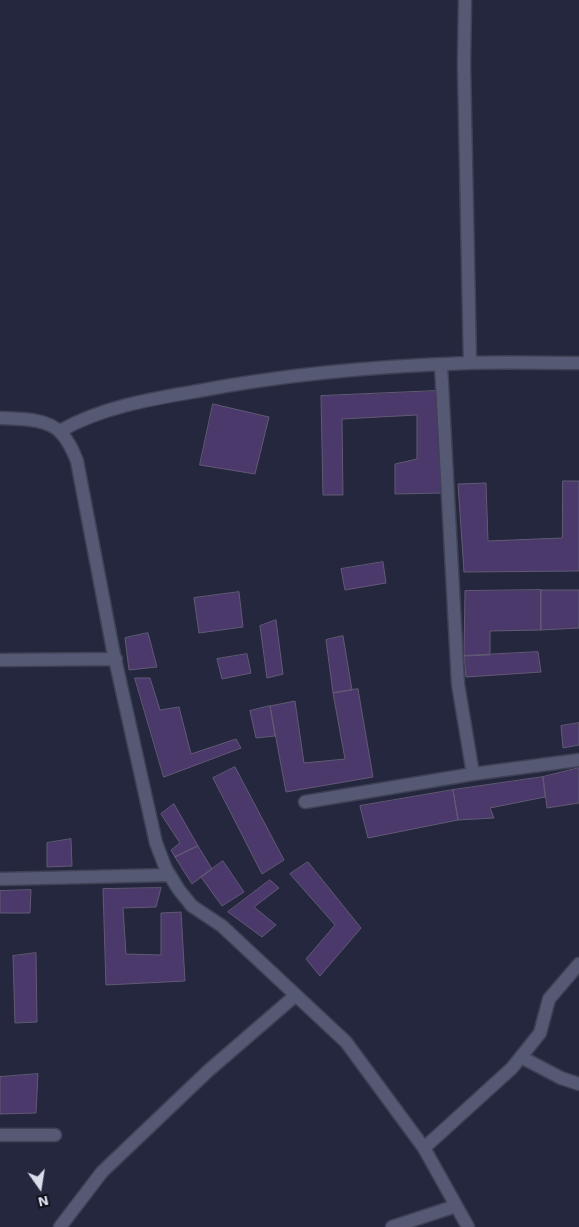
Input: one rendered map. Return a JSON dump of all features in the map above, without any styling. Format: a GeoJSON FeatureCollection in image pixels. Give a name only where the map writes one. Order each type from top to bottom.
{"type":"FeatureCollection","features":[{"type":"Feature","properties":{"kind":"street"},"geometry":{"type":"LineString","coordinates":[[465,0],[464,75],[470,363]]}},
{"type":"Feature","properties":{"kind":"street"},"geometry":{"type":"LineString","coordinates":[[60,431],[96,415],[142,401],[252,381],[305,374],[470,363],[579,363]]}},
{"type":"Feature","properties":{"kind":"street"},"geometry":{"type":"LineString","coordinates":[[441,365],[458,684],[473,774]]}},
{"type":"Feature","properties":{"kind":"street"},"geometry":{"type":"LineString","coordinates":[[0,418],[34,421],[60,431],[70,444],[77,461],[116,659],[156,843],[170,875],[192,906],[222,926],[346,1042],[424,1148],[468,1227]]}},
{"type":"Feature","properties":{"kind":"street"},"geometry":{"type":"LineString","coordinates":[[0,660],[116,659]]}},
{"type":"Feature","properties":{"kind":"street"},"geometry":{"type":"LineString","coordinates":[[305,802],[473,774],[579,760]]}},
{"type":"Feature","properties":{"kind":"street"},"geometry":{"type":"LineString","coordinates":[[0,879],[170,875]]}},
{"type":"Feature","properties":{"kind":"street"},"geometry":{"type":"LineString","coordinates":[[424,1148],[512,1068],[540,1032],[549,999],[579,964]]}},
{"type":"Feature","properties":{"kind":"street"},"geometry":{"type":"LineString","coordinates":[[60,1227],[102,1172],[208,1071],[296,995]]}},
{"type":"Feature","properties":{"kind":"street"},"geometry":{"type":"LineString","coordinates":[[521,1057],[561,1078],[579,1084]]}},
{"type":"Feature","properties":{"kind":"street"},"geometry":{"type":"LineString","coordinates":[[0,1135],[55,1135]]}},
{"type":"Feature","properties":{"kind":"street"},"geometry":{"type":"LineString","coordinates":[[392,1227],[456,1206]]}},
{"type":"Feature","properties":{"kind":"building"},"geometry":{"type":"Polygon","coordinates":[[[436,391],[442,493],[395,494],[395,464],[417,459],[417,415],[342,419],[343,495],[323,495],[321,396],[436,391]]]}},
{"type":"Feature","properties":{"kind":"building"},"geometry":{"type":"Polygon","coordinates":[[[213,404],[269,417],[255,474],[200,465],[213,404]]]}},
{"type":"Feature","properties":{"kind":"building"},"geometry":{"type":"Polygon","coordinates":[[[563,481],[579,481],[579,571],[464,572],[458,484],[486,483],[488,541],[562,538],[563,481]]]}},
{"type":"Feature","properties":{"kind":"building"},"geometry":{"type":"Polygon","coordinates":[[[383,562],[386,583],[345,590],[341,569],[383,562]]]}},
{"type":"Feature","properties":{"kind":"building"},"geometry":{"type":"Polygon","coordinates":[[[541,590],[579,590],[579,628],[541,630],[541,590]]]}},
{"type":"Feature","properties":{"kind":"building"},"geometry":{"type":"Polygon","coordinates":[[[541,590],[541,630],[490,631],[490,655],[464,656],[465,591],[541,590]]]}},
{"type":"Feature","properties":{"kind":"building"},"geometry":{"type":"Polygon","coordinates":[[[239,592],[243,627],[199,633],[194,598],[239,592]]]}},
{"type":"Feature","properties":{"kind":"building"},"geometry":{"type":"Polygon","coordinates":[[[276,620],[283,674],[267,678],[260,626],[276,620]]]}},
{"type":"Feature","properties":{"kind":"building"},"geometry":{"type":"Polygon","coordinates":[[[148,633],[157,667],[129,670],[125,638],[148,633]]]}},
{"type":"Feature","properties":{"kind":"building"},"geometry":{"type":"Polygon","coordinates":[[[343,636],[352,690],[333,693],[326,640],[343,636]]]}},
{"type":"Feature","properties":{"kind":"building"},"geometry":{"type":"Polygon","coordinates":[[[538,652],[541,672],[466,677],[464,656],[538,652]]]}},
{"type":"Feature","properties":{"kind":"building"},"geometry":{"type":"Polygon","coordinates":[[[247,654],[251,673],[222,679],[217,659],[247,654]]]}},
{"type":"Feature","properties":{"kind":"building"},"geometry":{"type":"Polygon","coordinates":[[[135,678],[150,678],[160,710],[179,707],[191,754],[236,739],[241,748],[164,777],[135,678]]]}},
{"type":"Feature","properties":{"kind":"building"},"geometry":{"type":"Polygon","coordinates":[[[358,689],[373,777],[286,792],[270,706],[295,701],[304,763],[345,759],[333,693],[358,689]]]}},
{"type":"Feature","properties":{"kind":"building"},"geometry":{"type":"Polygon","coordinates":[[[270,706],[275,736],[256,738],[250,711],[270,706]]]}},
{"type":"Feature","properties":{"kind":"building"},"geometry":{"type":"Polygon","coordinates":[[[579,723],[579,745],[563,748],[561,726],[579,723]]]}},
{"type":"Feature","properties":{"kind":"building"},"geometry":{"type":"Polygon","coordinates":[[[235,767],[284,860],[262,874],[213,778],[235,767]]]}},
{"type":"Feature","properties":{"kind":"building"},"geometry":{"type":"Polygon","coordinates":[[[579,768],[579,803],[547,808],[543,777],[579,768]]]}},
{"type":"Feature","properties":{"kind":"building"},"geometry":{"type":"Polygon","coordinates":[[[543,777],[545,797],[490,808],[494,818],[458,820],[453,790],[543,777]]]}},
{"type":"Feature","properties":{"kind":"building"},"geometry":{"type":"Polygon","coordinates":[[[453,790],[458,820],[368,838],[360,806],[453,790]]]}},
{"type":"Feature","properties":{"kind":"building"},"geometry":{"type":"Polygon","coordinates":[[[174,804],[198,846],[175,857],[171,850],[180,843],[161,814],[174,804]]]}},
{"type":"Feature","properties":{"kind":"building"},"geometry":{"type":"Polygon","coordinates":[[[71,839],[72,866],[47,867],[47,843],[71,839]]]}},
{"type":"Feature","properties":{"kind":"building"},"geometry":{"type":"Polygon","coordinates":[[[198,846],[212,869],[192,884],[175,857],[198,846]]]}},
{"type":"Feature","properties":{"kind":"building"},"geometry":{"type":"Polygon","coordinates":[[[223,861],[244,892],[222,906],[201,877],[223,861]]]}},
{"type":"Feature","properties":{"kind":"building"},"geometry":{"type":"Polygon","coordinates":[[[308,862],[361,928],[320,976],[306,959],[335,925],[290,874],[308,862]]]}},
{"type":"Feature","properties":{"kind":"building"},"geometry":{"type":"Polygon","coordinates":[[[270,880],[279,888],[254,907],[276,925],[262,937],[228,912],[270,880]]]}},
{"type":"Feature","properties":{"kind":"building"},"geometry":{"type":"Polygon","coordinates":[[[161,888],[156,907],[123,908],[126,954],[161,955],[161,913],[181,912],[185,981],[106,985],[103,889],[161,888]]]}},
{"type":"Feature","properties":{"kind":"building"},"geometry":{"type":"Polygon","coordinates":[[[31,890],[30,913],[0,913],[0,891],[31,890]]]}},
{"type":"Feature","properties":{"kind":"building"},"geometry":{"type":"Polygon","coordinates":[[[36,953],[37,1022],[15,1023],[13,956],[36,953]]]}},
{"type":"Feature","properties":{"kind":"building"},"geometry":{"type":"Polygon","coordinates":[[[38,1074],[36,1113],[0,1114],[0,1077],[38,1074]]]}}]}
